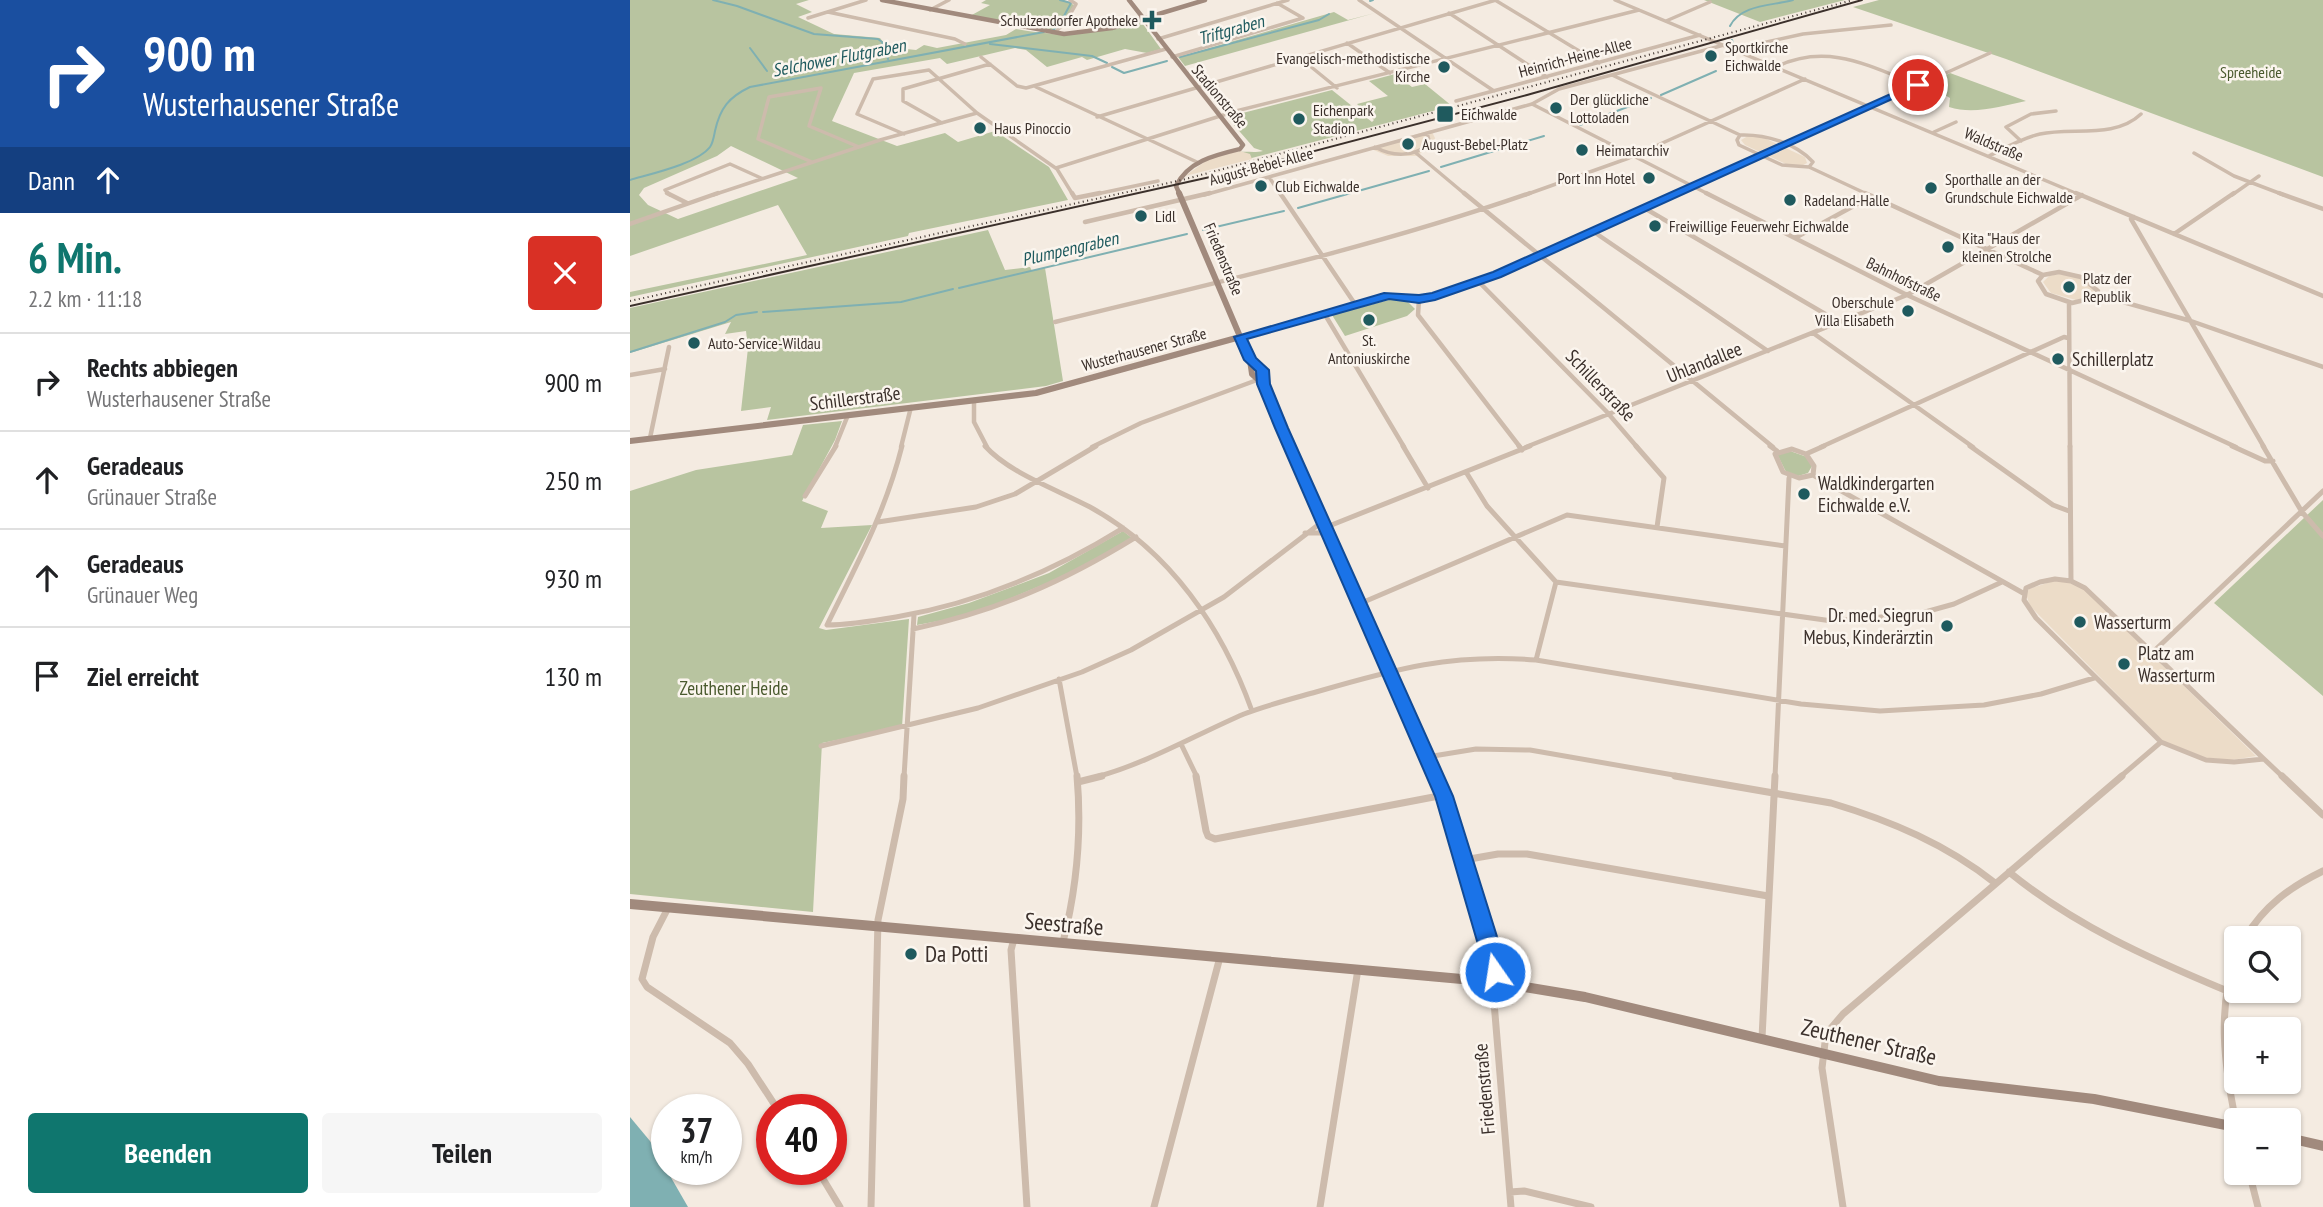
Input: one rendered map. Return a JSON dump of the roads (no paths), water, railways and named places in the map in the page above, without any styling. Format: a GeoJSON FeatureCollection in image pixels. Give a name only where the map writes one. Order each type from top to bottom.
{"type":"FeatureCollection","features":[{"type":"Feature","properties":{"kind":"street"},"geometry":{"type":"LineString","coordinates":[[808,18],[866,0]]}},
{"type":"Feature","properties":{"kind":"street"},"geometry":{"type":"LineString","coordinates":[[882,0],[1050,33],[1100,31],[1205,0]]}},
{"type":"Feature","properties":{"kind":"street"},"geometry":{"type":"LineString","coordinates":[[929,10],[949,0]]}},
{"type":"Feature","properties":{"kind":"street"},"geometry":{"type":"LineString","coordinates":[[1050,33],[1065,23],[1076,4],[1070,0]]}},
{"type":"Feature","properties":{"kind":"street","name":"Stadionstraße"},"geometry":{"type":"LineString","coordinates":[[1129,0],[1242,142],[1240,149],[1199,163]]}},
{"type":"Feature","properties":{"kind":"street"},"geometry":{"type":"LineString","coordinates":[[1158,38],[1288,0]]}},
{"type":"Feature","properties":{"kind":"street"},"geometry":{"type":"LineString","coordinates":[[1359,0],[1494,91]]}},
{"type":"Feature","properties":{"kind":"street"},"geometry":{"type":"LineString","coordinates":[[1097,117],[1495,0],[1599,63]]}},
{"type":"Feature","properties":{"kind":"street","name":"Waldstraße"},"geometry":{"type":"LineString","coordinates":[[1619,1],[2323,296]]}},
{"type":"Feature","properties":{"kind":"street"},"geometry":{"type":"LineString","coordinates":[[1666,21],[1710,2]]}},
{"type":"Feature","properties":{"kind":"street"},"geometry":{"type":"LineString","coordinates":[[1173,58],[1303,18],[1277,4]]}},
{"type":"Feature","properties":{"kind":"street"},"geometry":{"type":"LineString","coordinates":[[1056,168],[1220,116],[1639,10]]}},
{"type":"Feature","properties":{"kind":"street"},"geometry":{"type":"LineString","coordinates":[[828,12],[954,39],[965,44]]}},
{"type":"Feature","properties":{"kind":"street"},"geometry":{"type":"LineString","coordinates":[[1449,13],[1547,77]]}},
{"type":"Feature","properties":{"kind":"street"},"geometry":{"type":"LineString","coordinates":[[1735,50],[1805,33],[1891,25]]}},
{"type":"Feature","properties":{"kind":"street","name":"Heinrich-Heine-Allee"},"geometry":{"type":"LineString","coordinates":[[1456,101],[1700,35]]}},
{"type":"Feature","properties":{"kind":"street"},"geometry":{"type":"LineString","coordinates":[[1347,43],[1390,73]]}},
{"type":"Feature","properties":{"kind":"street","name":"August-Bebel-Allee"},"geometry":{"type":"LineString","coordinates":[[1085,222],[1182,200],[1375,148],[1532,104],[1554,91],[1724,45]]}},
{"type":"Feature","properties":{"kind":"street"},"geometry":{"type":"LineString","coordinates":[[981,57],[1018,87],[1036,88],[1166,49]]}},
{"type":"Feature","properties":{"kind":"street"},"geometry":{"type":"LineString","coordinates":[[1522,450],[1418,315],[1419,299],[1478,281],[1541,256],[1990,52]]}},
{"type":"Feature","properties":{"kind":"street"},"geometry":{"type":"LineString","coordinates":[[1776,66],[1802,56],[1815,56],[1871,65],[1918,85]]}},
{"type":"Feature","properties":{"kind":"street"},"geometry":{"type":"LineString","coordinates":[[1299,57],[1336,88]]}},
{"type":"Feature","properties":{"kind":"street"},"geometry":{"type":"LineString","coordinates":[[942,123],[904,102],[902,98],[905,88],[990,64]]}},
{"type":"Feature","properties":{"kind":"street"},"geometry":{"type":"LineString","coordinates":[[904,134],[857,114],[871,80],[924,69],[977,113],[1056,168],[1076,198],[1158,181]]}},
{"type":"Feature","properties":{"kind":"street"},"geometry":{"type":"LineString","coordinates":[[1612,75],[1740,135],[1758,134],[1786,145],[1810,158],[1813,162],[1809,167]]}},
{"type":"Feature","properties":{"kind":"street"},"geometry":{"type":"LineString","coordinates":[[1055,322],[1322,256],[1484,209],[1634,156],[1708,120],[1805,79]]}},
{"type":"Feature","properties":{"kind":"street"},"geometry":{"type":"LineString","coordinates":[[812,162],[758,139],[769,97],[820,88],[809,126],[859,147]]}},
{"type":"Feature","properties":{"kind":"street"},"geometry":{"type":"LineString","coordinates":[[1036,88],[1199,163]]}},
{"type":"Feature","properties":{"kind":"street","name":"Bahnhofstraße"},"geometry":{"type":"LineString","coordinates":[[1532,104],[1907,295],[2265,461],[2273,461]]}},
{"type":"Feature","properties":{"kind":"street"},"geometry":{"type":"LineString","coordinates":[[2021,141],[2006,127],[2031,114],[2056,111]]}},
{"type":"Feature","properties":{"kind":"street"},"geometry":{"type":"LineString","coordinates":[[630,224],[761,178],[977,113]]}},
{"type":"Feature","properties":{"kind":"street"},"geometry":{"type":"LineString","coordinates":[[1989,156],[2021,141],[2054,132],[2122,127],[2141,114]]}},
{"type":"Feature","properties":{"kind":"street"},"geometry":{"type":"LineString","coordinates":[[1934,132],[1956,122]]}},
{"type":"Feature","properties":{"kind":"street"},"geometry":{"type":"LineString","coordinates":[[1375,148],[1392,154],[1416,153],[1430,144],[1427,133]]}},
{"type":"Feature","properties":{"kind":"street"},"geometry":{"type":"LineString","coordinates":[[1740,135],[1737,139],[1739,145],[1763,156],[1790,168],[1809,167],[2043,275],[2059,272],[2081,277],[2095,286],[2098,295]]}},
{"type":"Feature","properties":{"kind":"street"},"geometry":{"type":"LineString","coordinates":[[1416,153],[1777,451],[1792,449],[1806,454],[1814,466],[1812,475]]}},
{"type":"Feature","properties":{"kind":"street"},"geometry":{"type":"LineString","coordinates":[[2194,153],[2250,182],[2323,209]]}},
{"type":"Feature","properties":{"kind":"street","name":"Friedenstraße"},"geometry":{"type":"LineString","coordinates":[[1199,163],[1184,173],[1176,184],[1250,360],[1250,371],[1260,382],[1444,796],[1494,959],[1493,990],[1511,1207]]}},
{"type":"Feature","properties":{"kind":"street"},"geometry":{"type":"LineString","coordinates":[[687,203],[665,190],[730,164],[761,178]]}},
{"type":"Feature","properties":{"kind":"street"},"geometry":{"type":"LineString","coordinates":[[2174,234],[2259,176]]}},
{"type":"Feature","properties":{"kind":"street"},"geometry":{"type":"LineString","coordinates":[[1269,177],[1355,304]]}},
{"type":"Feature","properties":{"kind":"street","name":"Uhlandallee"},"geometry":{"type":"LineString","coordinates":[[1324,528],[1907,295],[2082,194]]}},
{"type":"Feature","properties":{"kind":"street"},"geometry":{"type":"LineString","coordinates":[[1795,239],[1873,196]]}},
{"type":"Feature","properties":{"kind":"street"},"geometry":{"type":"LineString","coordinates":[[1646,209],[1839,322]]}},
{"type":"Feature","properties":{"kind":"street"},"geometry":{"type":"LineString","coordinates":[[2134,217],[2131,219],[2302,512],[2323,536]]}},
{"type":"Feature","properties":{"kind":"street"},"geometry":{"type":"LineString","coordinates":[[1594,232],[1768,351]]}},
{"type":"Feature","properties":{"kind":"street"},"geometry":{"type":"LineString","coordinates":[[2043,275],[2038,281],[2041,289],[2054,298],[2068,303],[2087,303],[2098,295]]}},
{"type":"Feature","properties":{"kind":"street","name":"Schillerstraße"},"geometry":{"type":"LineString","coordinates":[[1478,281],[1609,414],[1664,478],[1657,527]]}},
{"type":"Feature","properties":{"kind":"street","name":"Wusterhausener Straße"},"geometry":{"type":"LineString","coordinates":[[1063,386],[1355,304],[1395,295],[1419,299]]}},
{"type":"Feature","properties":{"kind":"street"},"geometry":{"type":"LineString","coordinates":[[2098,295],[2191,321],[2323,367]]}},
{"type":"Feature","properties":{"kind":"street"},"geometry":{"type":"LineString","coordinates":[[2068,303],[2071,581]]}},
{"type":"Feature","properties":{"kind":"street"},"geometry":{"type":"LineString","coordinates":[[1324,313],[1428,488]]}},
{"type":"Feature","properties":{"kind":"street"},"geometry":{"type":"LineString","coordinates":[[1813,333],[2053,505],[2069,511]]}},
{"type":"Feature","properties":{"kind":"street"},"geometry":{"type":"LineString","coordinates":[[1806,454],[2030,352],[2064,337],[2068,338]]}},
{"type":"Feature","properties":{"kind":"street"},"geometry":{"type":"LineString","coordinates":[[650,438],[670,347]]}},
{"type":"Feature","properties":{"kind":"street"},"geometry":{"type":"LineString","coordinates":[[630,375],[665,369]]}},
{"type":"Feature","properties":{"kind":"street"},"geometry":{"type":"LineString","coordinates":[[878,523],[976,507],[1015,494],[1085,452],[1141,423],[1260,382]]}},
{"type":"Feature","properties":{"kind":"street","name":"Schillerstraße"},"geometry":{"type":"LineString","coordinates":[[630,441],[1036,393],[1063,386]]}},
{"type":"Feature","properties":{"kind":"street"},"geometry":{"type":"LineString","coordinates":[[974,400],[974,424],[985,444],[1000,459],[1123,528],[1136,537],[1172,573],[1202,611],[1236,668],[1252,711]]}},
{"type":"Feature","properties":{"kind":"street"},"geometry":{"type":"LineString","coordinates":[[911,407],[899,467],[878,523],[827,625],[914,615],[1016,585],[1052,570],[1123,528]]}},
{"type":"Feature","properties":{"kind":"street"},"geometry":{"type":"LineString","coordinates":[[805,496],[837,442],[848,415]]}},
{"type":"Feature","properties":{"kind":"street"},"geometry":{"type":"LineString","coordinates":[[1762,1039],[1789,478],[1775,459],[1777,451]]}},
{"type":"Feature","properties":{"kind":"street"},"geometry":{"type":"LineString","coordinates":[[1466,472],[1487,506],[1556,583]]}},
{"type":"Feature","properties":{"kind":"street"},"geometry":{"type":"LineString","coordinates":[[1789,478],[1803,479],[1812,475]]}},
{"type":"Feature","properties":{"kind":"street"},"geometry":{"type":"LineString","coordinates":[[1812,475],[2023,593]]}},
{"type":"Feature","properties":{"kind":"street"},"geometry":{"type":"LineString","coordinates":[[2154,651],[2323,491]]}},
{"type":"Feature","properties":{"kind":"street"},"geometry":{"type":"LineString","coordinates":[[1359,604],[1570,514],[1785,546]]}},
{"type":"Feature","properties":{"kind":"street"},"geometry":{"type":"LineString","coordinates":[[1305,533],[1324,528]]}},
{"type":"Feature","properties":{"kind":"street"},"geometry":{"type":"LineString","coordinates":[[821,746],[970,711],[1059,679],[1128,650],[1227,596],[1305,533],[1324,528]]}},
{"type":"Feature","properties":{"kind":"street"},"geometry":{"type":"LineString","coordinates":[[913,629],[972,616],[1037,593],[1067,579],[1136,537]]}},
{"type":"Feature","properties":{"kind":"street"},"geometry":{"type":"LineString","coordinates":[[2266,759],[2234,762],[2206,760],[2161,742],[2036,618],[2026,605],[2023,593],[2026,588],[2052,579],[2071,581],[2089,591],[2154,651],[2266,759],[2323,814]]}},
{"type":"Feature","properties":{"kind":"street"},"geometry":{"type":"LineString","coordinates":[[1556,583],[1565,582],[1782,616],[1837,621],[1912,615],[1954,604],[2002,582]]}},
{"type":"Feature","properties":{"kind":"street"},"geometry":{"type":"LineString","coordinates":[[1536,660],[1556,583]]}},
{"type":"Feature","properties":{"kind":"street"},"geometry":{"type":"LineString","coordinates":[[871,1207],[878,926],[903,799],[914,615]]}},
{"type":"Feature","properties":{"kind":"street"},"geometry":{"type":"LineString","coordinates":[[1078,782],[1139,763],[1252,711],[1389,669],[1462,656],[1536,660],[1852,710],[1939,710],[2012,701],[2094,678]]}},
{"type":"Feature","properties":{"kind":"street"},"geometry":{"type":"LineString","coordinates":[[1059,679],[1071,731],[1078,782],[1079,839],[1063,943]]}},
{"type":"Feature","properties":{"kind":"street"},"geometry":{"type":"LineString","coordinates":[[1843,1207],[1824,1080],[1822,1053],[1826,1034],[1843,1014],[2161,742]]}},
{"type":"Feature","properties":{"kind":"street"},"geometry":{"type":"LineString","coordinates":[[1181,744],[1196,774],[1206,831],[1212,839],[1444,796]]}},
{"type":"Feature","properties":{"kind":"street"},"geometry":{"type":"LineString","coordinates":[[1427,757],[1476,749],[1530,750],[1831,803],[1876,817],[1925,837],[1995,883]]}},
{"type":"Feature","properties":{"kind":"street"},"geometry":{"type":"LineString","coordinates":[[1464,860],[1491,855],[1527,854],[1768,896]]}},
{"type":"Feature","properties":{"kind":"street"},"geometry":{"type":"LineString","coordinates":[[2253,926],[2262,912],[2279,896],[2323,871]]}},
{"type":"Feature","properties":{"kind":"street"},"geometry":{"type":"LineString","coordinates":[[2009,872],[2122,945],[2224,990]]}},
{"type":"Feature","properties":{"kind":"street","name":"Seestraße"},"geometry":{"type":"LineString","coordinates":[[630,904],[1495,982]]}},
{"type":"Feature","properties":{"kind":"street"},"geometry":{"type":"LineString","coordinates":[[668,908],[653,937],[642,979],[647,987],[730,1043],[767,1094]]}},
{"type":"Feature","properties":{"kind":"street"},"geometry":{"type":"LineString","coordinates":[[1014,939],[1011,950],[1027,1207]]}},
{"type":"Feature","properties":{"kind":"street"},"geometry":{"type":"LineString","coordinates":[[1154,1207],[1220,957]]}},
{"type":"Feature","properties":{"kind":"street"},"geometry":{"type":"LineString","coordinates":[[1320,1207],[1358,969]]}},
{"type":"Feature","properties":{"kind":"street","name":"Zeuthener Straße"},"geometry":{"type":"LineString","coordinates":[[1495,982],[1585,997],[1940,1081],[2094,1099],[2224,1122]]}},
{"type":"Feature","properties":{"kind":"street"},"geometry":{"type":"LineString","coordinates":[[2225,1003],[2226,1073],[2233,1108]]}},
{"type":"Feature","properties":{"kind":"street"},"geometry":{"type":"LineString","coordinates":[[2301,1141],[2323,1146]]}},
{"type":"Feature","properties":{"kind":"street"},"geometry":{"type":"LineString","coordinates":[[827,1185],[840,1207]]}},
{"type":"Feature","properties":{"kind":"street"},"geometry":{"type":"LineString","coordinates":[[2252,1185],[2258,1207]]}},
{"type":"Feature","properties":{"kind":"street"},"geometry":{"type":"LineString","coordinates":[[1510,1192],[1524,1191],[1591,1207]]}},
{"type":"Feature","properties":{"kind":"water"},"geometry":{"type":"Polygon","coordinates":[[[630,1117],[651,1143],[651,1185],[675,1185],[688,1207],[630,1207],[630,1117]]]}},
{"type":"Feature","properties":{"kind":"waterway"},"geometry":{"type":"LineString","coordinates":[[713,0],[814,34],[878,39],[882,42],[888,59]]}},
{"type":"Feature","properties":{"kind":"waterway","name":"Selchower Flutgraben"},"geometry":{"type":"LineString","coordinates":[[1053,30],[1058,27],[1071,3],[1060,0]]}},
{"type":"Feature","properties":{"kind":"waterway","name":"Plumpengraben"},"geometry":{"type":"LineString","coordinates":[[1730,26],[1735,19],[1749,10],[1793,0]]}},
{"type":"Feature","properties":{"kind":"waterway","name":"Triftgraben"},"geometry":{"type":"LineString","coordinates":[[1180,57],[1319,20],[1329,14]]}},
{"type":"Feature","properties":{"kind":"waterway","name":"Selchower Flutgraben"},"geometry":{"type":"LineString","coordinates":[[630,180],[673,168],[704,153],[712,144],[717,123],[726,104],[750,87],[1044,32]]}},
{"type":"Feature","properties":{"kind":"waterway","name":"Plumpengraben"},"geometry":{"type":"LineString","coordinates":[[1732,40],[1734,46]]}},
{"type":"Feature","properties":{"kind":"waterway","name":"Triftgraben"},"geometry":{"type":"LineString","coordinates":[[990,44],[1092,56],[1107,63]]}},
{"type":"Feature","properties":{"kind":"waterway"},"geometry":{"type":"LineString","coordinates":[[750,48],[767,71]]}},
{"type":"Feature","properties":{"kind":"waterway","name":"Triftgraben"},"geometry":{"type":"LineString","coordinates":[[1112,67],[1124,73],[1167,61]]}},
{"type":"Feature","properties":{"kind":"waterway","name":"Plumpengraben"},"geometry":{"type":"LineString","coordinates":[[1661,95],[1716,71]]}},
{"type":"Feature","properties":{"kind":"waterway","name":"Plumpengraben"},"geometry":{"type":"LineString","coordinates":[[1580,125],[1651,98]]}},
{"type":"Feature","properties":{"kind":"waterway","name":"Plumpengraben"},"geometry":{"type":"LineString","coordinates":[[1441,167],[1544,136]]}},
{"type":"Feature","properties":{"kind":"waterway","name":"Plumpengraben"},"geometry":{"type":"LineString","coordinates":[[1298,208],[1429,171]]}},
{"type":"Feature","properties":{"kind":"waterway","name":"Plumpengraben"},"geometry":{"type":"LineString","coordinates":[[1203,230],[1284,211]]}},
{"type":"Feature","properties":{"kind":"waterway","name":"Plumpengraben"},"geometry":{"type":"LineString","coordinates":[[959,288],[1187,234]]}},
{"type":"Feature","properties":{"kind":"waterway","name":"Plumpengraben"},"geometry":{"type":"LineString","coordinates":[[763,312],[901,302],[953,289]]}},
{"type":"Feature","properties":{"kind":"waterway","name":"Plumpengraben"},"geometry":{"type":"LineString","coordinates":[[630,352],[725,322],[736,315],[757,312]]}},
{"type":"Feature","properties":{"kind":"tram line"},"geometry":{"type":"LineString","coordinates":[[630,306],[1246,169],[1527,95],[1862,0]]}},
{"type":"Feature","properties":{"kind":"railway"},"geometry":{"type":"LineString","coordinates":[[630,301],[1182,180],[1853,0]]}},
{"type":"Feature","properties":{"kind":"place","name":"Schulzendorfer Apotheke"},"geometry":{"type":"Point","coordinates":[1152,20]}},
{"type":"Feature","properties":{"kind":"place","name":"Sportkirche Eichwalde"},"geometry":{"type":"Point","coordinates":[1711,56]}},
{"type":"Feature","properties":{"kind":"place","name":"Evangelisch-methodistische Kirche"},"geometry":{"type":"Point","coordinates":[1444,67]}},
{"type":"Feature","properties":{"kind":"place","name":"Der glückliche Lottoladen"},"geometry":{"type":"Point","coordinates":[1556,108]}},
{"type":"Feature","properties":{"kind":"place","name":"Eichwalde"},"geometry":{"type":"Point","coordinates":[1445,114]}},
{"type":"Feature","properties":{"kind":"place","name":"Eichenpark Stadion"},"geometry":{"type":"Point","coordinates":[1299,119]}},
{"type":"Feature","properties":{"kind":"place","name":"Haus Pinoccio"},"geometry":{"type":"Point","coordinates":[980,128]}},
{"type":"Feature","properties":{"kind":"place","name":"August-Bebel-Platz"},"geometry":{"type":"Point","coordinates":[1408,144]}},
{"type":"Feature","properties":{"kind":"place","name":"Heimatarchiv"},"geometry":{"type":"Point","coordinates":[1582,150]}},
{"type":"Feature","properties":{"kind":"place","name":"Port Inn Hotel"},"geometry":{"type":"Point","coordinates":[1649,178]}},
{"type":"Feature","properties":{"kind":"place","name":"Club Eichwalde"},"geometry":{"type":"Point","coordinates":[1261,186]}},
{"type":"Feature","properties":{"kind":"place","name":"Sporthalle an der Grundschule Eichwalde"},"geometry":{"type":"Point","coordinates":[1931,188]}},
{"type":"Feature","properties":{"kind":"place","name":"Radeland-Halle"},"geometry":{"type":"Point","coordinates":[1790,200]}},
{"type":"Feature","properties":{"kind":"place","name":"Lidl"},"geometry":{"type":"Point","coordinates":[1141,216]}},
{"type":"Feature","properties":{"kind":"place","name":"Freiwillige Feuerwehr Eichwalde"},"geometry":{"type":"Point","coordinates":[1655,226]}},
{"type":"Feature","properties":{"kind":"place","name":"Kita \"Haus der kleinen Strolche"},"geometry":{"type":"Point","coordinates":[1948,247]}},
{"type":"Feature","properties":{"kind":"place","name":"Platz der Republik"},"geometry":{"type":"Point","coordinates":[2069,287]}},
{"type":"Feature","properties":{"kind":"place","name":"Oberschule Villa Elisabeth"},"geometry":{"type":"Point","coordinates":[1908,311]}},
{"type":"Feature","properties":{"kind":"place","name":"St. Antoniuskirche"},"geometry":{"type":"Point","coordinates":[1369,320]}},
{"type":"Feature","properties":{"kind":"place","name":"Auto-Service-Wildau"},"geometry":{"type":"Point","coordinates":[694,343]}},
{"type":"Feature","properties":{"kind":"place","name":"Schillerplatz"},"geometry":{"type":"Point","coordinates":[2058,359]}},
{"type":"Feature","properties":{"kind":"place","name":"Waldkindergarten Eichwalde e.V."},"geometry":{"type":"Point","coordinates":[1804,494]}},
{"type":"Feature","properties":{"kind":"place","name":"Wasserturm"},"geometry":{"type":"Point","coordinates":[2080,622]}},
{"type":"Feature","properties":{"kind":"place","name":"Dr. med. Siegrun Mebus, Kinderärztin"},"geometry":{"type":"Point","coordinates":[1947,626]}},
{"type":"Feature","properties":{"kind":"place","name":"Platz am Wasserturm"},"geometry":{"type":"Point","coordinates":[2124,664]}},
{"type":"Feature","properties":{"kind":"place","name":"Da Potti"},"geometry":{"type":"Point","coordinates":[911,954]}},
{"type":"Feature","properties":{"kind":"park label","name":"Spreeheide"},"geometry":{"type":"Point","coordinates":[2251,72]}},
{"type":"Feature","properties":{"kind":"park label","name":"Zeuthener Heide"},"geometry":{"type":"Point","coordinates":[734,688]}}]}
